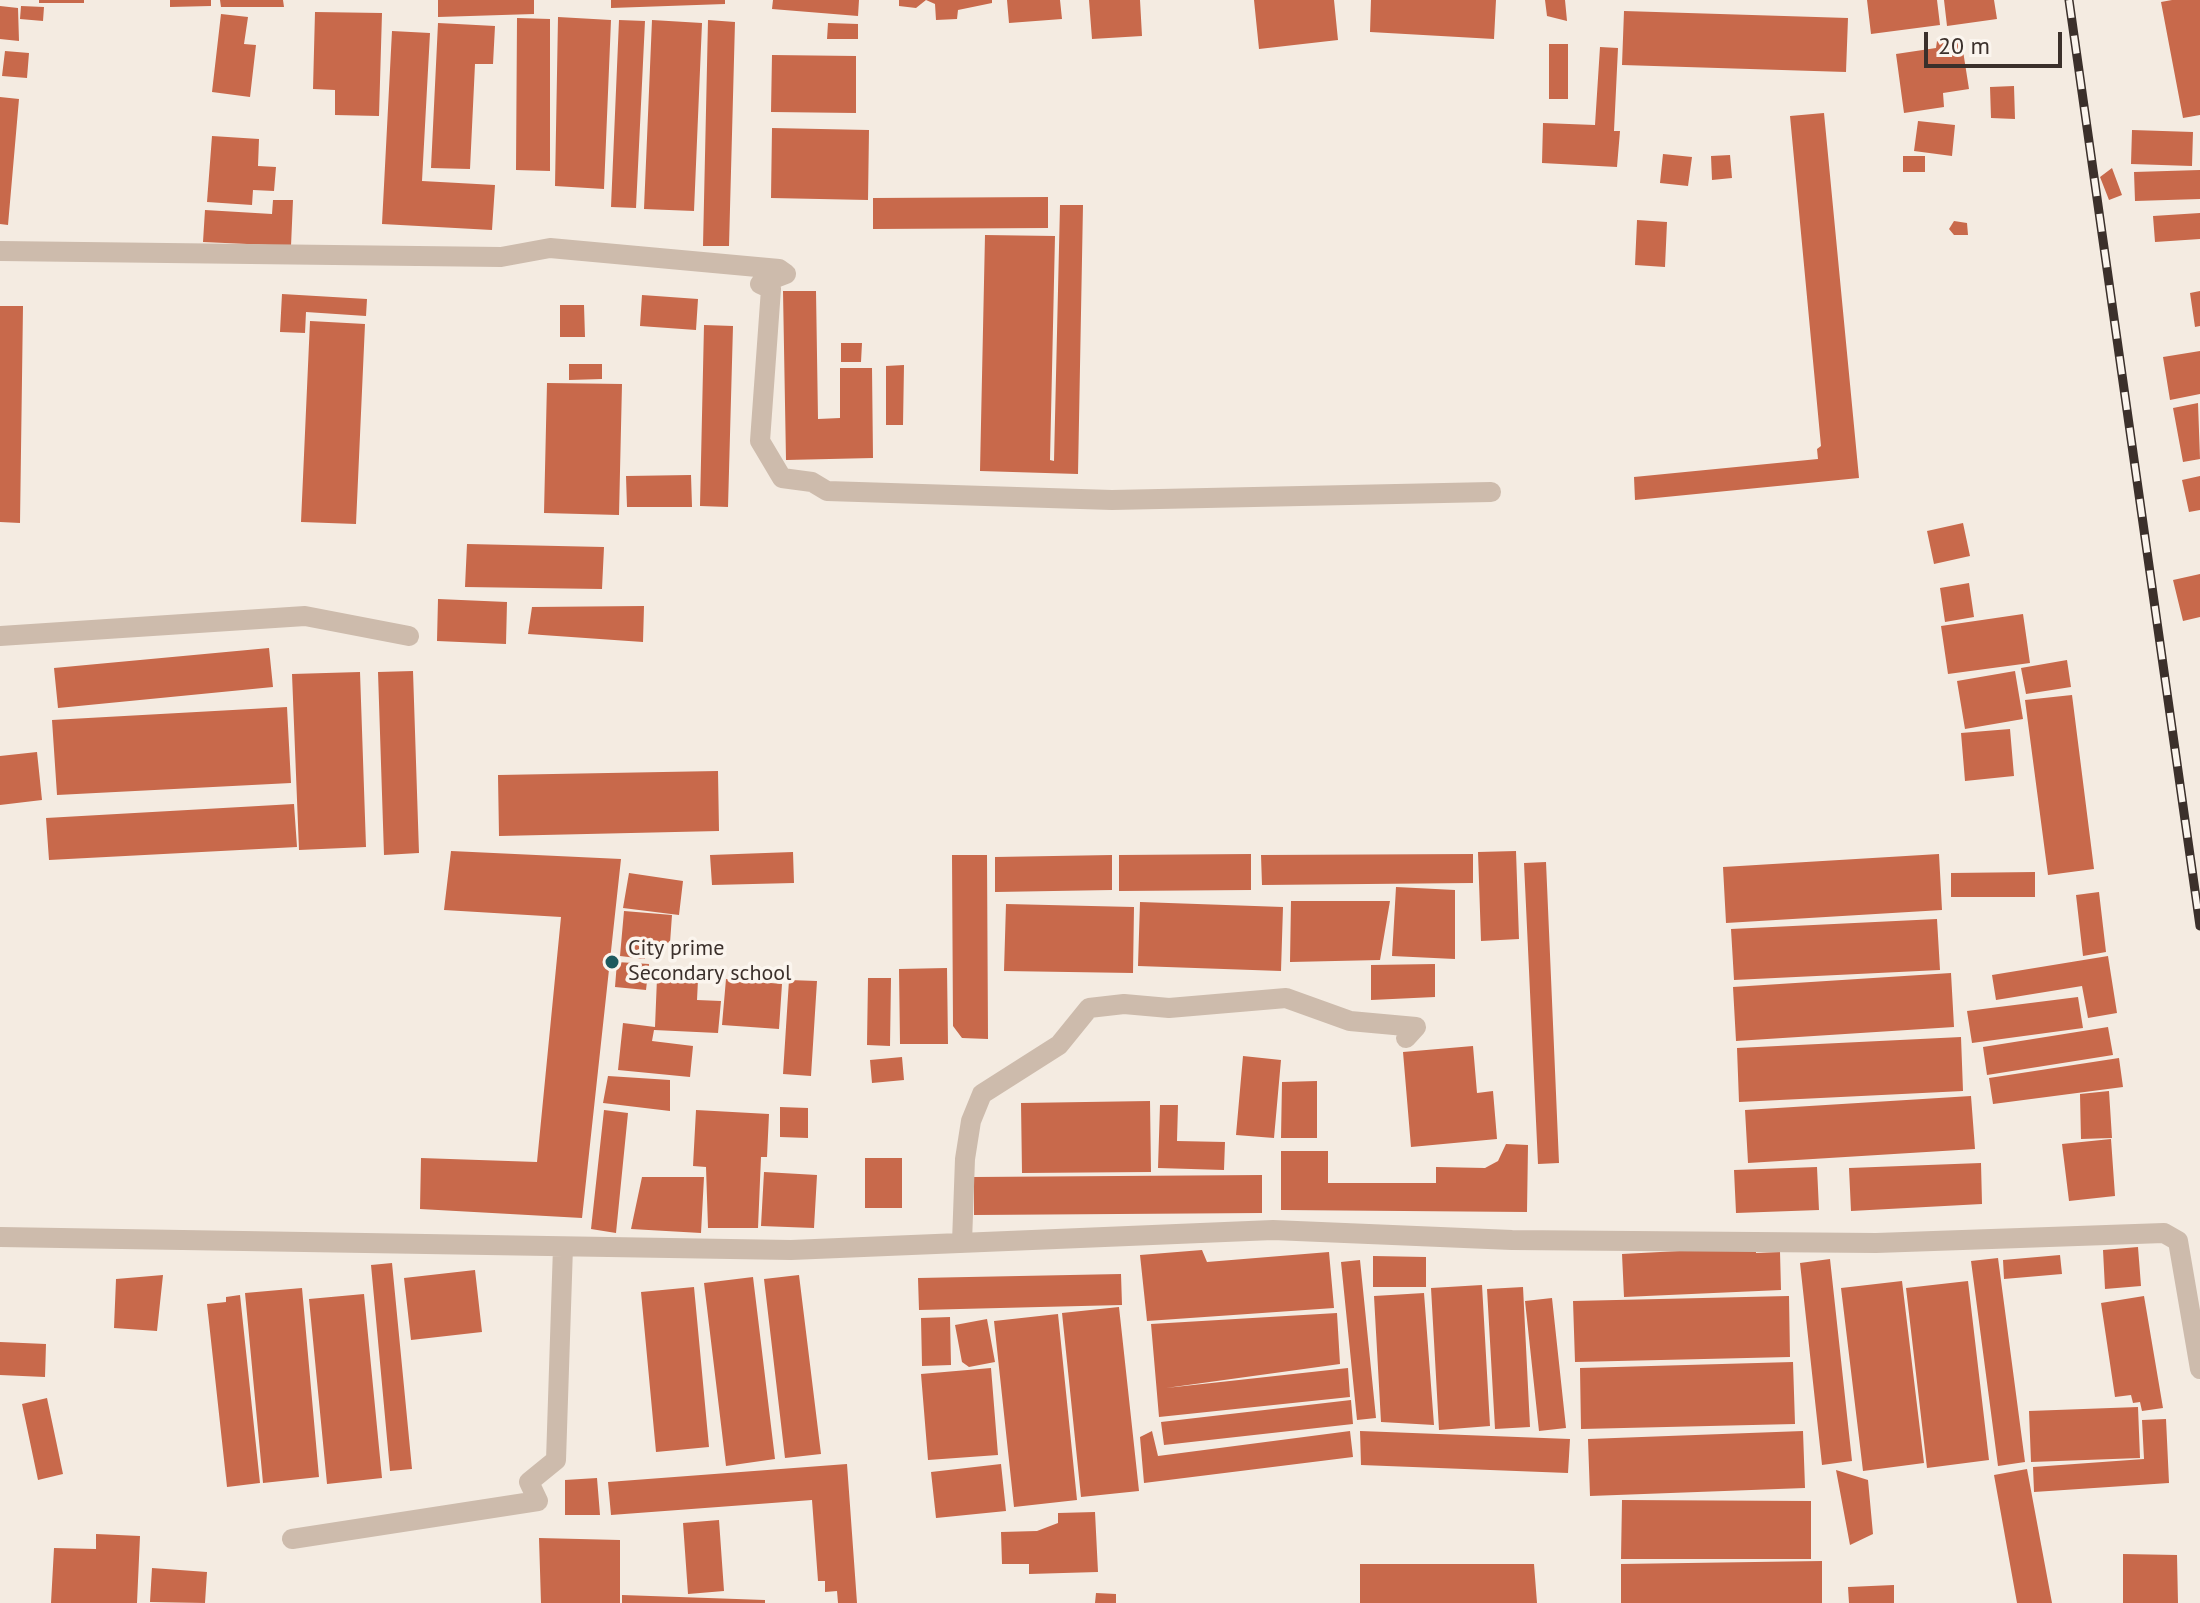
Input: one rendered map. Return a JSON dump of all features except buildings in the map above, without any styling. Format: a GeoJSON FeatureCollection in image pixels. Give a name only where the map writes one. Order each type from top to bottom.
{"type":"FeatureCollection","features":[{"type":"Feature","properties":{"kind":"street"},"geometry":{"type":"LineString","coordinates":[[0,251],[501,257],[550,248],[779,269],[786,274],[760,284],[771,289],[760,441],[782,478],[812,482],[827,491],[1112,500],[1491,492]]}},
{"type":"Feature","properties":{"kind":"street"},"geometry":{"type":"LineString","coordinates":[[0,636],[305,616],[409,636]]}},
{"type":"Feature","properties":{"kind":"street"},"geometry":{"type":"LineString","coordinates":[[962,1242],[965,1159],[971,1121],[982,1094],[1059,1045],[1089,1008],[1124,1004],[1169,1008],[1286,998],[1350,1021],[1416,1027],[1406,1038]]}},
{"type":"Feature","properties":{"kind":"street"},"geometry":{"type":"LineString","coordinates":[[0,1237],[791,1250],[1273,1230],[1512,1240],[1876,1243],[2164,1233],[2178,1241],[2200,1369]]}},
{"type":"Feature","properties":{"kind":"street"},"geometry":{"type":"LineString","coordinates":[[292,1539],[538,1501],[529,1482],[556,1460],[563,1247]]}},
{"type":"Feature","properties":{"kind":"railway"},"geometry":{"type":"LineString","coordinates":[[2069,0],[2200,926]]}},
{"type":"Feature","properties":{"kind":"place","name":"City prime Secondary school"},"geometry":{"type":"Point","coordinates":[612,962]}}]}
